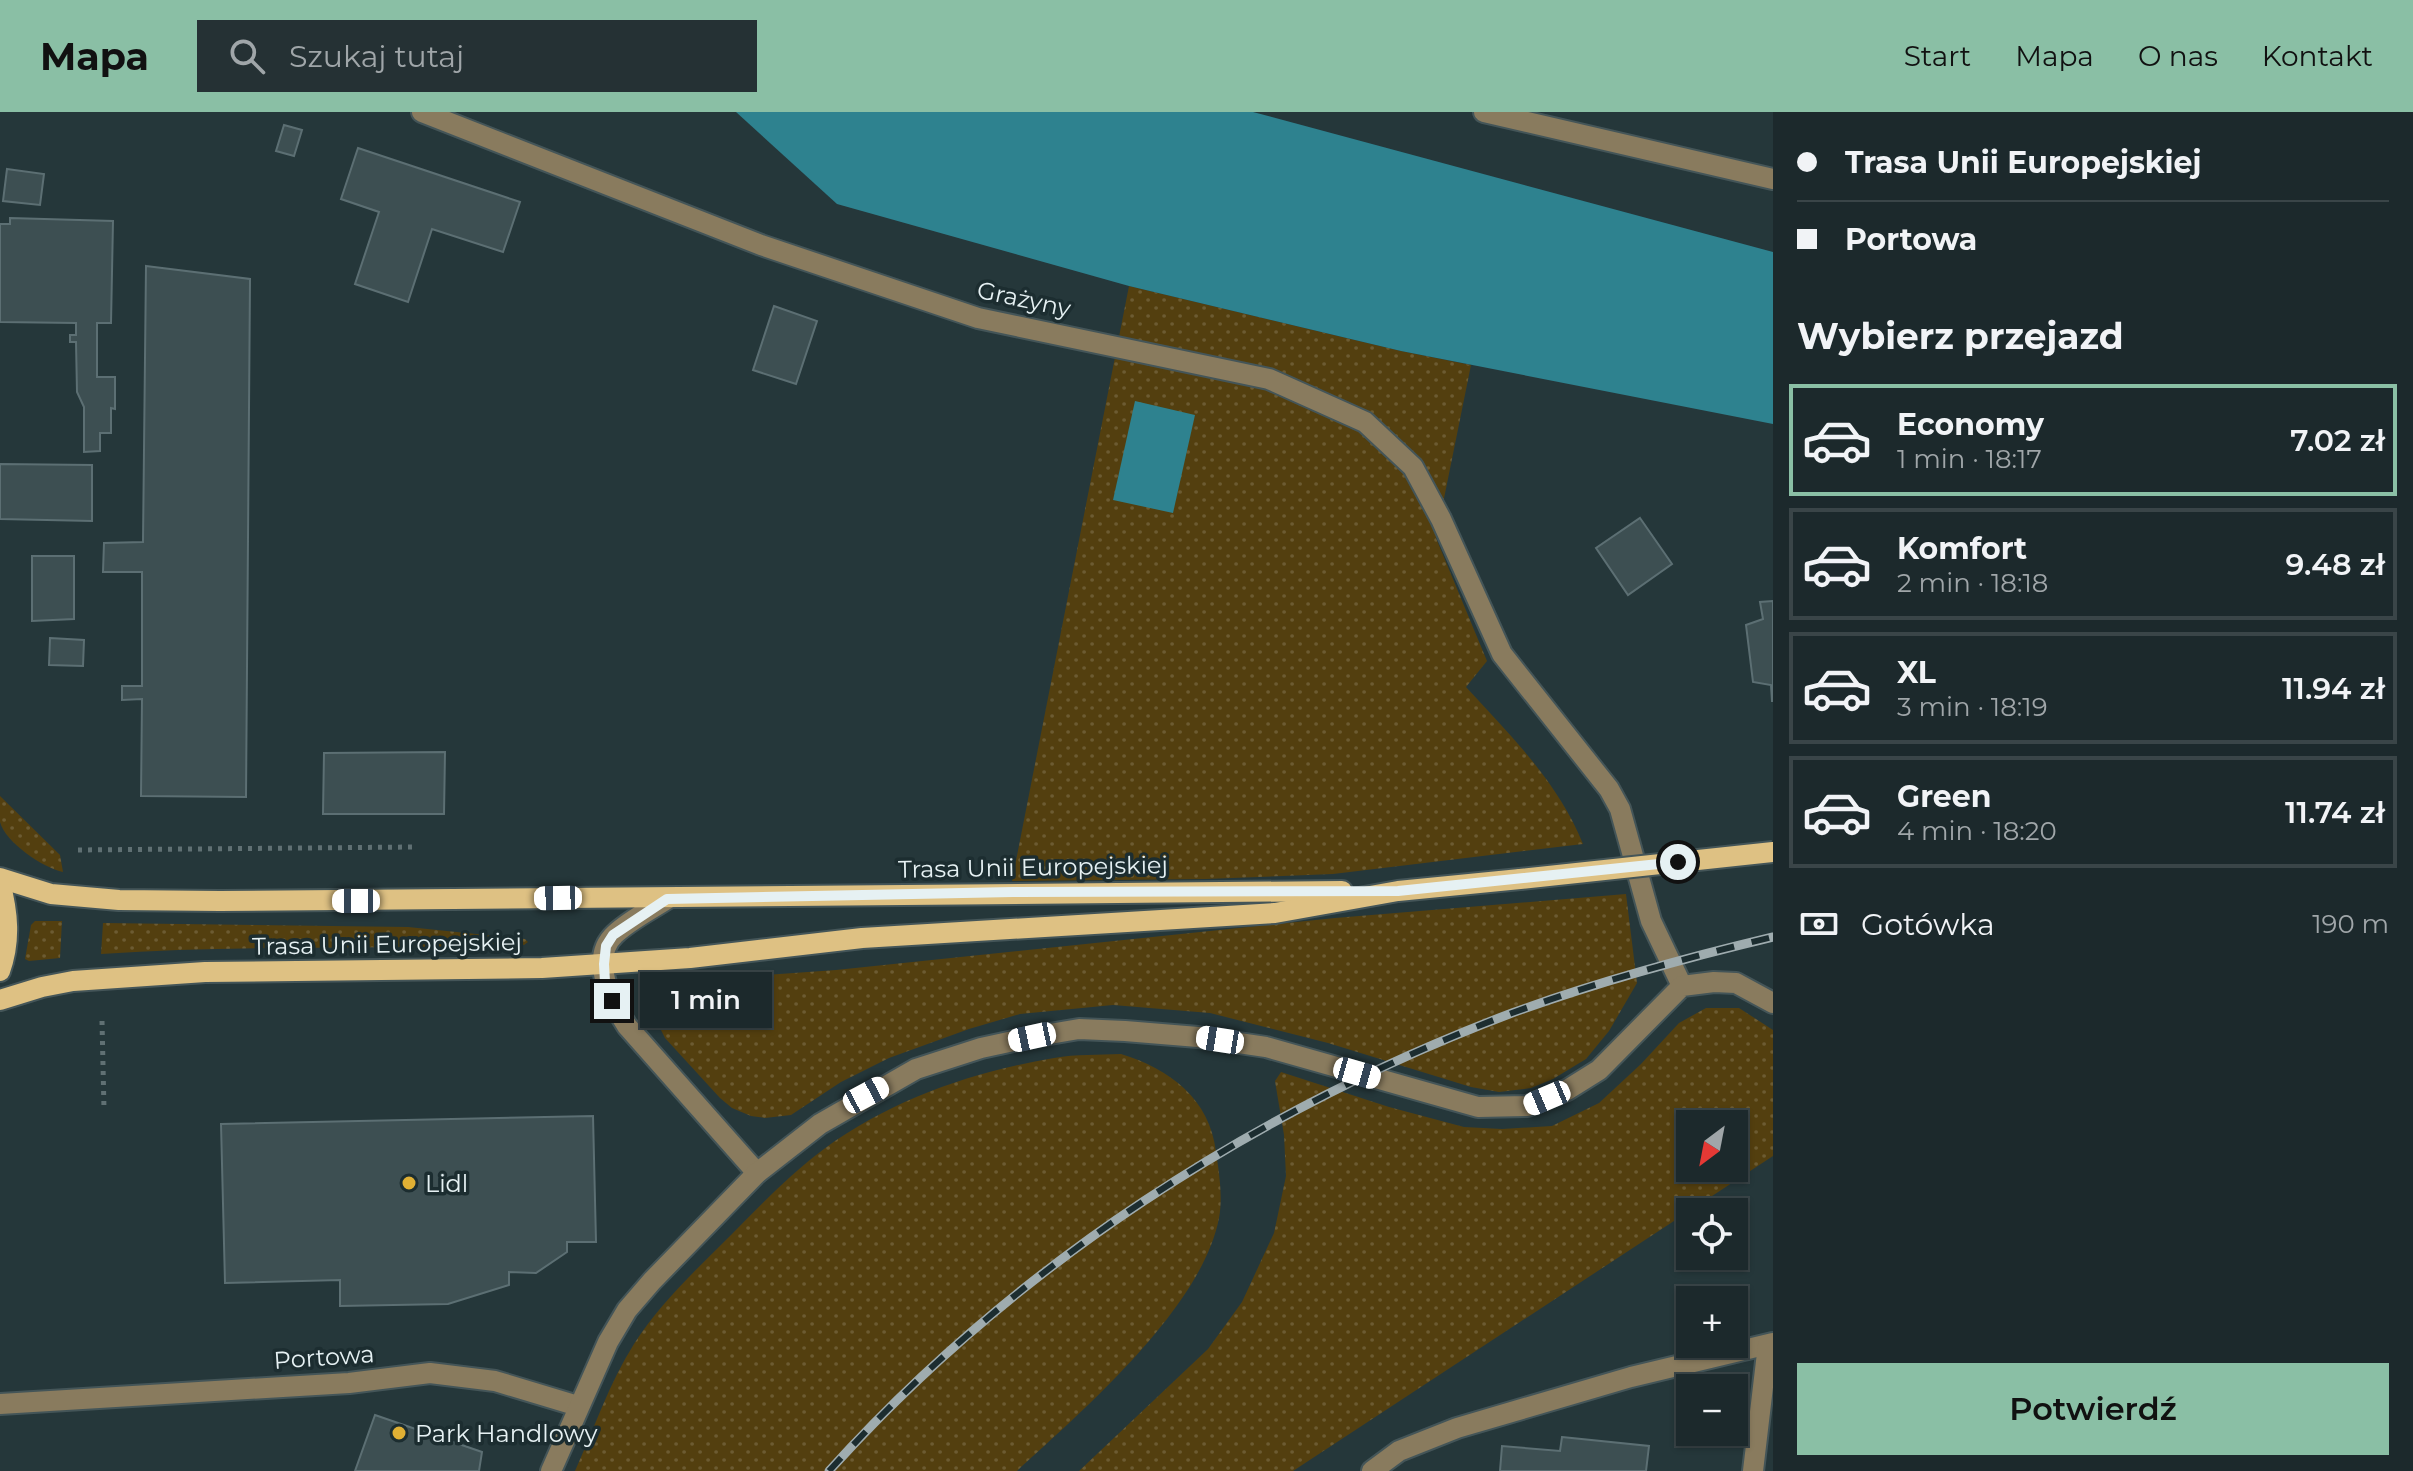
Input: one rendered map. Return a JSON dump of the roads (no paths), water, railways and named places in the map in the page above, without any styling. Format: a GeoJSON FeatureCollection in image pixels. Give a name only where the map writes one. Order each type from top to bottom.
{"type":"FeatureCollection","features":[{"type":"Feature","properties":{"kind":"main road","name":"Trasa Unii Europejskiej"},"geometry":{"type":"LineString","coordinates":[[0,1000],[73,981],[205,972],[472,970],[604,964],[690,958],[862,938],[1275,913],[1398,891],[1773,852]]}},
{"type":"Feature","properties":{"kind":"main road","name":"Trasa Unii Europejskiej"},"geometry":{"type":"LineString","coordinates":[[0,880],[51,894],[119,900],[667,899],[1028,892],[1398,891]]}},
{"type":"Feature","properties":{"kind":"main road"},"geometry":{"type":"LineString","coordinates":[[0,880],[8,933],[0,971]]}},
{"type":"Feature","properties":{"kind":"street","name":"Grażyny"},"geometry":{"type":"LineString","coordinates":[[422,112],[761,245],[978,318],[1269,379],[1365,422],[1413,467],[1441,519],[1502,654],[1609,789],[1620,809],[1651,921],[1682,986]]}},
{"type":"Feature","properties":{"kind":"street"},"geometry":{"type":"LineString","coordinates":[[1484,112],[1773,179]]}},
{"type":"Feature","properties":{"kind":"street"},"geometry":{"type":"LineString","coordinates":[[667,899],[613,935],[606,946],[605,982],[627,1026],[757,1173]]}},
{"type":"Feature","properties":{"kind":"street"},"geometry":{"type":"LineString","coordinates":[[551,1471],[608,1342],[627,1310],[757,1173],[820,1124],[916,1069],[968,1052],[1079,1029],[1198,1037],[1266,1047],[1478,1107],[1527,1106],[1567,1090],[1599,1070],[1682,986],[1736,983],[1773,1003]]}},
{"type":"Feature","properties":{"kind":"street"},"geometry":{"type":"LineString","coordinates":[[1372,1471],[1399,1451],[1457,1428],[1631,1377],[1771,1344],[1753,1471]]}},
{"type":"Feature","properties":{"kind":"street","name":"Portowa"},"geometry":{"type":"LineString","coordinates":[[0,1404],[349,1383],[441,1373],[495,1381],[578,1406]]}},
{"type":"Feature","properties":{"kind":"water"},"geometry":{"type":"Polygon","coordinates":[[[736,112],[1253,112],[1773,252],[1773,424],[1401,351],[1129,286],[837,204],[736,112]]]}},
{"type":"Feature","properties":{"kind":"water"},"geometry":{"type":"Polygon","coordinates":[[[1135,401],[1195,415],[1173,513],[1113,500],[1135,401]]]}},
{"type":"Feature","properties":{"kind":"railway"},"geometry":{"type":"LineString","coordinates":[[829,1471],[901,1396],[977,1327],[1058,1262],[1143,1202],[1231,1146],[1322,1097],[1416,1052],[1512,1013],[1641,971],[1773,937]]}},
{"type":"Feature","properties":{"kind":"place","name":"Lidl"},"geometry":{"type":"Point","coordinates":[409,1183]}},
{"type":"Feature","properties":{"kind":"place","name":"Park Handlowy"},"geometry":{"type":"Point","coordinates":[399,1433]}}]}
